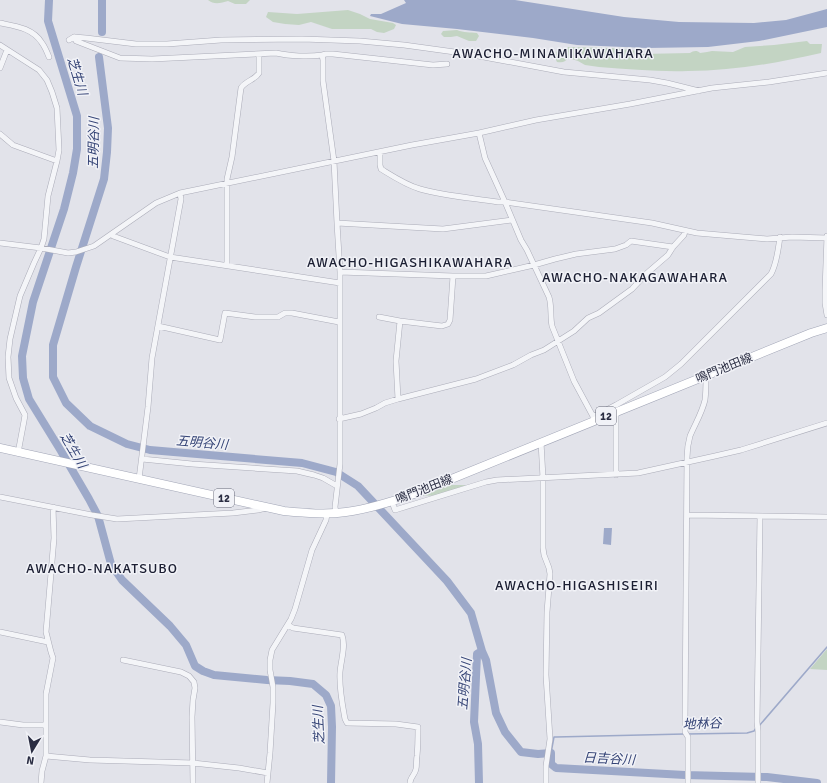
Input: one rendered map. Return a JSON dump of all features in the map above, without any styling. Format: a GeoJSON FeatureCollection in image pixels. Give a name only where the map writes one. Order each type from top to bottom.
{"type":"FeatureCollection","features":[{"type":"Feature","properties":{"kind":"main road","name":"鳴門池田線"},"geometry":{"type":"LineString","coordinates":[[0,448],[284,512],[309,514],[347,512],[368,508],[417,493],[594,419],[616,412],[811,333],[827,328]]}},
{"type":"Feature","properties":{"kind":"street"},"geometry":{"type":"LineString","coordinates":[[0,23],[26,29],[35,35],[41,42],[49,57]]}},
{"type":"Feature","properties":{"kind":"street"},"geometry":{"type":"LineString","coordinates":[[447,64],[433,65],[333,54],[315,56],[283,55],[276,53],[152,60],[120,58],[71,38],[86,38],[136,44],[167,44],[221,40],[302,39],[360,41],[462,53],[564,72],[650,80],[699,91]]}},
{"type":"Feature","properties":{"kind":"street"},"geometry":{"type":"LineString","coordinates":[[0,45],[39,70],[47,80],[56,108],[59,150],[48,196],[44,248],[34,263],[20,296],[10,339],[8,357],[9,378],[24,415],[18,453]]}},
{"type":"Feature","properties":{"kind":"street"},"geometry":{"type":"LineString","coordinates":[[0,68],[7,50]]}},
{"type":"Feature","properties":{"kind":"street"},"geometry":{"type":"LineString","coordinates":[[227,265],[227,183],[241,88],[243,85],[258,76],[260,54]]}},
{"type":"Feature","properties":{"kind":"street"},"geometry":{"type":"LineString","coordinates":[[322,55],[323,80],[334,161],[340,272],[339,469],[335,507],[336,513]]}},
{"type":"Feature","properties":{"kind":"street"},"geometry":{"type":"LineString","coordinates":[[0,243],[44,248],[68,253],[76,252],[94,246],[156,203],[180,193],[420,143],[479,133],[536,120],[623,106],[699,91],[827,73]]}},
{"type":"Feature","properties":{"kind":"street"},"geometry":{"type":"LineString","coordinates":[[479,133],[485,158],[512,220],[549,297],[552,326],[574,381],[594,419],[666,377],[681,364],[771,274],[774,269],[780,238]]}},
{"type":"Feature","properties":{"kind":"street"},"geometry":{"type":"LineString","coordinates":[[0,134],[13,145],[57,161]]}},
{"type":"Feature","properties":{"kind":"street"},"geometry":{"type":"LineString","coordinates":[[380,152],[381,169],[402,182],[420,189],[443,194],[652,223],[697,233],[767,239],[827,237],[824,290],[827,315]]}},
{"type":"Feature","properties":{"kind":"street"},"geometry":{"type":"LineString","coordinates":[[139,479],[148,407],[152,358],[181,199],[180,193]]}},
{"type":"Feature","properties":{"kind":"street"},"geometry":{"type":"LineString","coordinates":[[337,223],[443,229],[512,220]]}},
{"type":"Feature","properties":{"kind":"street"},"geometry":{"type":"LineString","coordinates":[[339,419],[361,414],[376,408],[385,402],[492,373],[544,350],[574,331],[588,318],[599,313],[632,289],[646,274],[668,255],[686,231]]}},
{"type":"Feature","properties":{"kind":"street"},"geometry":{"type":"LineString","coordinates":[[112,234],[170,257],[340,283]]}},
{"type":"Feature","properties":{"kind":"street"},"geometry":{"type":"LineString","coordinates":[[340,272],[486,276],[534,266],[576,254],[615,249],[626,246],[630,241],[673,248]]}},
{"type":"Feature","properties":{"kind":"street"},"geometry":{"type":"LineString","coordinates":[[379,317],[442,326],[448,324],[450,320],[453,276]]}},
{"type":"Feature","properties":{"kind":"street"},"geometry":{"type":"LineString","coordinates":[[158,326],[220,340],[225,313],[255,317],[278,317],[285,313],[292,313],[340,322]]}},
{"type":"Feature","properties":{"kind":"street"},"geometry":{"type":"LineString","coordinates":[[398,399],[396,361],[400,321]]}},
{"type":"Feature","properties":{"kind":"street"},"geometry":{"type":"LineString","coordinates":[[688,778],[688,744],[686,734],[687,463],[690,437],[705,401],[706,375]]}},
{"type":"Feature","properties":{"kind":"street"},"geometry":{"type":"LineString","coordinates":[[616,412],[616,475]]}},
{"type":"Feature","properties":{"kind":"street"},"geometry":{"type":"LineString","coordinates":[[389,502],[395,510],[497,480],[638,474],[741,450],[827,423]]}},
{"type":"Feature","properties":{"kind":"street"},"geometry":{"type":"LineString","coordinates":[[541,442],[543,478],[543,548],[550,574],[547,612],[546,675],[550,739],[546,766],[546,783]]}},
{"type":"Feature","properties":{"kind":"street"},"geometry":{"type":"LineString","coordinates":[[142,458],[297,471],[318,476],[338,485]]}},
{"type":"Feature","properties":{"kind":"street"},"geometry":{"type":"LineString","coordinates":[[0,497],[92,515],[117,518],[233,513],[266,508]]}},
{"type":"Feature","properties":{"kind":"street"},"geometry":{"type":"LineString","coordinates":[[41,783],[42,771],[46,756],[46,694],[53,658],[46,632],[54,538],[53,507]]}},
{"type":"Feature","properties":{"kind":"street"},"geometry":{"type":"LineString","coordinates":[[267,783],[273,687],[270,670],[272,650],[288,625],[295,609],[312,550],[326,520],[327,514]]}},
{"type":"Feature","properties":{"kind":"street"},"geometry":{"type":"LineString","coordinates":[[687,515],[827,517]]}},
{"type":"Feature","properties":{"kind":"street"},"geometry":{"type":"LineString","coordinates":[[758,779],[760,516]]}},
{"type":"Feature","properties":{"kind":"street"},"geometry":{"type":"LineString","coordinates":[[288,625],[293,628],[342,634],[344,640],[340,671],[340,687],[345,719],[347,722],[396,724],[418,727],[416,757],[417,768],[415,774],[411,778],[410,783]]}},
{"type":"Feature","properties":{"kind":"street"},"geometry":{"type":"LineString","coordinates":[[0,632],[48,642]]}},
{"type":"Feature","properties":{"kind":"street"},"geometry":{"type":"LineString","coordinates":[[123,660],[181,672],[189,676],[194,682],[195,688],[192,717],[194,783]]}},
{"type":"Feature","properties":{"kind":"street"},"geometry":{"type":"LineString","coordinates":[[0,722],[23,725],[46,725]]}},
{"type":"Feature","properties":{"kind":"street"},"geometry":{"type":"LineString","coordinates":[[46,756],[113,761],[193,763],[268,773]]}},
{"type":"Feature","properties":{"kind":"green space"},"geometry":{"type":"Polygon","coordinates":[[[208,0],[250,0],[246,4],[235,4],[228,1],[215,3],[208,0]]]}},
{"type":"Feature","properties":{"kind":"green space"},"geometry":{"type":"Polygon","coordinates":[[[348,10],[370,19],[393,23],[396,25],[394,29],[384,33],[371,29],[332,29],[311,22],[299,25],[285,24],[273,22],[266,17],[268,12],[297,14],[348,10]]]}},
{"type":"Feature","properties":{"kind":"green space"},"geometry":{"type":"Polygon","coordinates":[[[457,30],[477,33],[479,36],[476,41],[469,41],[457,36],[444,37],[441,34],[443,31],[457,30]]]}},
{"type":"Feature","properties":{"kind":"green space"},"geometry":{"type":"Polygon","coordinates":[[[807,41],[810,44],[822,44],[821,53],[771,63],[722,70],[655,71],[599,67],[585,65],[568,58],[564,62],[557,62],[555,58],[556,52],[559,50],[566,51],[568,47],[611,48],[640,51],[642,54],[690,53],[695,51],[700,53],[712,51],[733,52],[745,47],[807,41]]]}},
{"type":"Feature","properties":{"kind":"green space"},"geometry":{"type":"Polygon","coordinates":[[[443,485],[467,485],[434,496],[420,495],[443,485]]]}},
{"type":"Feature","properties":{"kind":"green space"},"geometry":{"type":"Polygon","coordinates":[[[827,649],[827,670],[810,669],[827,649]]]}},
{"type":"Feature","properties":{"kind":"water"},"geometry":{"type":"Polygon","coordinates":[[[404,0],[515,0],[624,17],[679,22],[754,23],[786,20],[827,9],[827,27],[759,41],[708,47],[647,48],[577,45],[533,38],[402,24],[370,16],[371,14],[381,14],[406,3],[404,0]]]}},
{"type":"Feature","properties":{"kind":"water"},"geometry":{"type":"Polygon","coordinates":[[[604,528],[612,528],[611,545],[603,544],[604,528]]]}},
{"type":"Feature","properties":{"kind":"waterway","name":"芝生川"},"geometry":{"type":"LineString","coordinates":[[49,0],[48,21],[77,116],[77,149],[64,209],[33,302],[22,356],[23,378],[29,399],[98,516],[111,564],[122,580],[170,626],[186,645],[195,666],[214,675],[313,684],[326,695],[331,706],[331,783]]}},
{"type":"Feature","properties":{"kind":"waterway","name":"五明谷川"},"geometry":{"type":"LineString","coordinates":[[102,0],[102,32]]}},
{"type":"Feature","properties":{"kind":"waterway","name":"五明谷川"},"geometry":{"type":"LineString","coordinates":[[99,57],[108,128],[104,179],[53,345],[53,377],[66,403],[90,426],[127,444],[150,450],[302,463],[336,472],[358,486],[447,581],[471,613],[486,660],[496,713],[505,732],[521,752],[538,754],[551,753],[551,764],[556,768],[685,775],[767,777],[817,783]]}},
{"type":"Feature","properties":{"kind":"waterway","name":"地林谷"},"geometry":{"type":"LineString","coordinates":[[759,726],[827,647]]}},
{"type":"Feature","properties":{"kind":"waterway","name":"五明谷川"},"geometry":{"type":"LineString","coordinates":[[479,783],[478,744],[474,722],[477,654],[482,651]]}},
{"type":"Feature","properties":{"kind":"waterway","name":"地林谷"},"geometry":{"type":"LineString","coordinates":[[687,734],[747,733],[754,731],[756,728]]}},
{"type":"Feature","properties":{"kind":"waterway","name":"地林谷"},"geometry":{"type":"LineString","coordinates":[[551,753],[554,737],[684,734]]}},
{"type":"Feature","properties":{"kind":"district","name":"AWACHO-MINAMIKAWAHARA"},"geometry":{"type":"Point","coordinates":[553,53]}},
{"type":"Feature","properties":{"kind":"district","name":"AWACHO-HIGASHIKAWAHARA"},"geometry":{"type":"Point","coordinates":[410,262]}},
{"type":"Feature","properties":{"kind":"district","name":"AWACHO-NAKAGAWAHARA"},"geometry":{"type":"Point","coordinates":[635,277]}},
{"type":"Feature","properties":{"kind":"district","name":"AWACHO-NAKATSUBO"},"geometry":{"type":"Point","coordinates":[102,568]}},
{"type":"Feature","properties":{"kind":"district","name":"AWACHO-HIGASHISEIRI"},"geometry":{"type":"Point","coordinates":[577,585]}},
{"type":"Feature","properties":{"kind":"water label","name":"日吉谷川"},"geometry":{"type":"Point","coordinates":[609,758]}}]}
